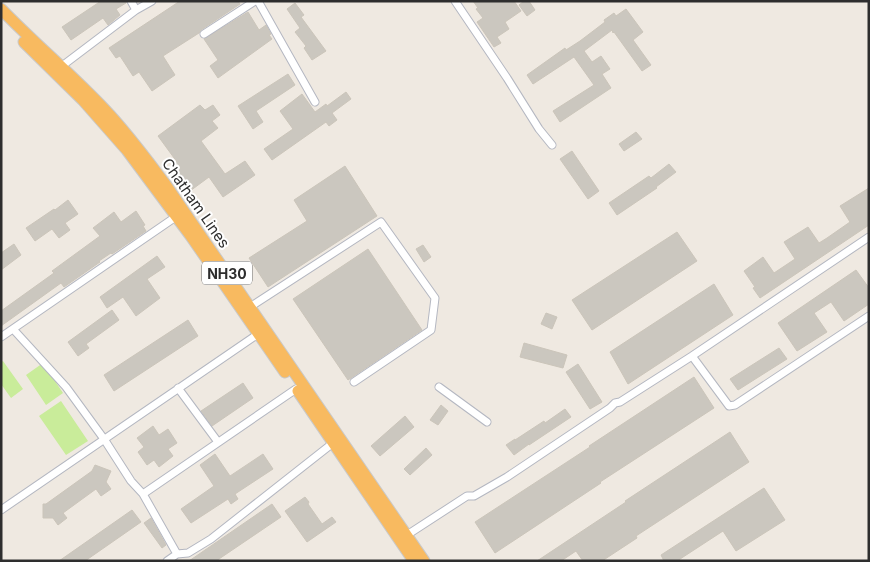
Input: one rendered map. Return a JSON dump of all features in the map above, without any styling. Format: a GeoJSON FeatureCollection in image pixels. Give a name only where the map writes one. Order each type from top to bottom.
{"type":"FeatureCollection","features":[{"type":"Feature","properties":{"kind":"highway","name":"Chatham Lines"},"geometry":{"type":"LineString","coordinates":[[1,9],[7,21],[83,100],[146,173],[414,561]]}},
{"type":"Feature","properties":{"kind":"highway","name":"Chatham Lines"},"geometry":{"type":"LineString","coordinates":[[7,21],[62,66],[105,109],[165,184],[424,561]]}},
{"type":"Feature","properties":{"kind":"street"},"geometry":{"type":"LineString","coordinates":[[131,1],[136,10]]}},
{"type":"Feature","properties":{"kind":"street"},"geometry":{"type":"LineString","coordinates":[[62,66],[136,10],[152,1]]}},
{"type":"Feature","properties":{"kind":"street"},"geometry":{"type":"LineString","coordinates":[[204,34],[256,1],[315,102]]}},
{"type":"Feature","properties":{"kind":"street"},"geometry":{"type":"LineString","coordinates":[[454,1],[552,145]]}},
{"type":"Feature","properties":{"kind":"street"},"geometry":{"type":"LineString","coordinates":[[1,337],[177,216]]}},
{"type":"Feature","properties":{"kind":"street"},"geometry":{"type":"LineString","coordinates":[[250,307],[381,222],[435,298],[431,330],[354,382]]}},
{"type":"Feature","properties":{"kind":"street"},"geometry":{"type":"LineString","coordinates":[[407,536],[467,496],[474,496],[507,478],[610,408],[614,403],[620,402],[692,356],[869,237]]}},
{"type":"Feature","properties":{"kind":"street"},"geometry":{"type":"LineString","coordinates":[[692,356],[729,406],[735,405],[869,316]]}},
{"type":"Feature","properties":{"kind":"street"},"geometry":{"type":"LineString","coordinates":[[13,329],[66,387],[104,439],[131,481],[143,494],[177,554]]}},
{"type":"Feature","properties":{"kind":"street"},"geometry":{"type":"LineString","coordinates":[[1,510],[258,334]]}},
{"type":"Feature","properties":{"kind":"street"},"geometry":{"type":"LineString","coordinates":[[439,387],[488,422]]}},
{"type":"Feature","properties":{"kind":"street"},"geometry":{"type":"LineString","coordinates":[[178,388],[218,442]]}},
{"type":"Feature","properties":{"kind":"street"},"geometry":{"type":"LineString","coordinates":[[143,494],[296,389]]}},
{"type":"Feature","properties":{"kind":"street"},"geometry":{"type":"LineString","coordinates":[[167,561],[177,554],[188,554],[211,539],[334,443]]}},
{"type":"Feature","properties":{"kind":"green space"},"geometry":{"type":"Polygon","coordinates":[[[3,361],[23,389],[11,398],[1,384],[1,362],[3,361]]]}},
{"type":"Feature","properties":{"kind":"green space"},"geometry":{"type":"Polygon","coordinates":[[[43,363],[63,393],[46,405],[26,375],[43,363]]]}},
{"type":"Feature","properties":{"kind":"green space"},"geometry":{"type":"Polygon","coordinates":[[[61,401],[88,441],[66,455],[39,416],[61,401]]]}},
{"type":"Feature","properties":{"kind":"building"},"geometry":{"type":"Polygon","coordinates":[[[101,1],[126,1],[126,3],[116,9],[120,15],[108,25],[103,18],[71,40],[62,27],[101,1]]]}},
{"type":"Feature","properties":{"kind":"building"},"geometry":{"type":"Polygon","coordinates":[[[180,1],[238,1],[240,4],[163,56],[175,75],[152,91],[139,72],[133,76],[120,56],[116,58],[109,48],[180,1]]]}},
{"type":"Feature","properties":{"kind":"building"},"geometry":{"type":"Polygon","coordinates":[[[473,1],[514,1],[521,11],[505,22],[509,29],[497,37],[501,43],[494,47],[477,22],[483,18],[473,1]]]}},
{"type":"Feature","properties":{"kind":"building"},"geometry":{"type":"Polygon","coordinates":[[[524,1],[529,1],[535,10],[527,16],[519,5],[524,1]]]}},
{"type":"Feature","properties":{"kind":"building"},"geometry":{"type":"Polygon","coordinates":[[[295,3],[304,15],[301,17],[326,51],[312,60],[304,48],[306,46],[295,32],[300,28],[287,9],[295,3]]]}},
{"type":"Feature","properties":{"kind":"building"},"geometry":{"type":"Polygon","coordinates":[[[626,9],[643,32],[633,40],[651,65],[642,71],[612,30],[584,51],[592,62],[601,56],[610,69],[602,74],[611,88],[560,122],[553,111],[594,85],[574,57],[533,84],[527,75],[565,48],[566,50],[580,41],[614,13],[616,16],[626,9]]]}},
{"type":"Feature","properties":{"kind":"building"},"geometry":{"type":"Polygon","coordinates":[[[248,12],[259,30],[266,25],[272,39],[218,78],[210,66],[218,60],[204,39],[248,12]]]}},
{"type":"Feature","properties":{"kind":"building"},"geometry":{"type":"Polygon","coordinates":[[[288,74],[295,85],[256,111],[263,122],[253,129],[238,106],[288,74]]]}},
{"type":"Feature","properties":{"kind":"building"},"geometry":{"type":"Polygon","coordinates":[[[346,92],[351,99],[332,113],[337,120],[329,126],[326,122],[272,160],[264,149],[293,129],[280,111],[302,94],[315,112],[346,92]]]}},
{"type":"Feature","properties":{"kind":"building"},"geometry":{"type":"Polygon","coordinates":[[[200,105],[205,110],[213,105],[220,115],[212,121],[218,128],[201,141],[225,174],[245,161],[255,175],[223,197],[209,177],[190,191],[172,165],[177,162],[158,136],[200,105]]]}},
{"type":"Feature","properties":{"kind":"building"},"geometry":{"type":"Polygon","coordinates":[[[636,132],[642,139],[624,151],[619,144],[636,132]]]}},
{"type":"Feature","properties":{"kind":"building"},"geometry":{"type":"Polygon","coordinates":[[[572,151],[599,191],[588,199],[560,159],[572,151]]]}},
{"type":"Feature","properties":{"kind":"building"},"geometry":{"type":"Polygon","coordinates":[[[669,164],[676,172],[657,188],[617,215],[609,203],[649,176],[651,178],[669,164]]]}},
{"type":"Feature","properties":{"kind":"building"},"geometry":{"type":"Polygon","coordinates":[[[345,166],[377,216],[268,287],[249,258],[307,221],[294,200],[345,166]]]}},
{"type":"Feature","properties":{"kind":"building"},"geometry":{"type":"Polygon","coordinates":[[[869,188],[869,225],[760,298],[744,271],[763,257],[774,273],[795,259],[784,242],[808,227],[819,243],[827,238],[850,222],[840,206],[869,188]]]}},
{"type":"Feature","properties":{"kind":"building"},"geometry":{"type":"Polygon","coordinates":[[[68,200],[78,214],[65,223],[70,230],[59,238],[52,229],[35,241],[26,228],[68,200]]]}},
{"type":"Feature","properties":{"kind":"building"},"geometry":{"type":"Polygon","coordinates":[[[136,211],[145,225],[143,226],[146,231],[99,261],[64,287],[61,283],[1,326],[1,311],[54,273],[52,271],[100,236],[93,228],[114,212],[121,222],[136,211]]]}},
{"type":"Feature","properties":{"kind":"building"},"geometry":{"type":"Polygon","coordinates":[[[677,232],[697,261],[592,330],[572,300],[677,232]]]}},
{"type":"Feature","properties":{"kind":"building"},"geometry":{"type":"Polygon","coordinates":[[[14,244],[21,255],[1,270],[1,253],[14,244]]]}},
{"type":"Feature","properties":{"kind":"building"},"geometry":{"type":"Polygon","coordinates":[[[423,245],[431,257],[424,262],[416,249],[423,245]]]}},
{"type":"Feature","properties":{"kind":"building"},"geometry":{"type":"Polygon","coordinates":[[[368,249],[422,330],[348,380],[293,299],[368,249]]]}},
{"type":"Feature","properties":{"kind":"building"},"geometry":{"type":"Polygon","coordinates":[[[157,256],[165,267],[147,279],[160,298],[136,316],[123,297],[107,308],[100,297],[157,256]]]}},
{"type":"Feature","properties":{"kind":"building"},"geometry":{"type":"Polygon","coordinates":[[[856,270],[869,288],[869,304],[844,321],[831,302],[814,313],[827,332],[797,351],[778,323],[856,270]]]}},
{"type":"Feature","properties":{"kind":"building"},"geometry":{"type":"Polygon","coordinates":[[[714,284],[733,315],[628,384],[610,352],[714,284]]]}},
{"type":"Feature","properties":{"kind":"building"},"geometry":{"type":"Polygon","coordinates":[[[112,310],[119,320],[86,344],[89,348],[78,356],[68,342],[112,310]]]}},
{"type":"Feature","properties":{"kind":"building"},"geometry":{"type":"Polygon","coordinates":[[[546,313],[557,317],[552,329],[541,324],[546,313]]]}},
{"type":"Feature","properties":{"kind":"building"},"geometry":{"type":"Polygon","coordinates":[[[188,320],[198,336],[114,391],[104,375],[188,320]]]}},
{"type":"Feature","properties":{"kind":"building"},"geometry":{"type":"Polygon","coordinates":[[[524,343],[567,355],[563,368],[520,357],[524,343]]]}},
{"type":"Feature","properties":{"kind":"building"},"geometry":{"type":"Polygon","coordinates":[[[779,348],[787,359],[738,390],[730,379],[779,348]]]}},
{"type":"Feature","properties":{"kind":"building"},"geometry":{"type":"Polygon","coordinates":[[[578,364],[602,402],[590,409],[566,372],[578,364]]]}},
{"type":"Feature","properties":{"kind":"building"},"geometry":{"type":"Polygon","coordinates":[[[694,377],[714,408],[495,553],[475,522],[694,377]]]}},
{"type":"Feature","properties":{"kind":"building"},"geometry":{"type":"Polygon","coordinates":[[[243,383],[253,398],[212,426],[201,411],[243,383]]]}},
{"type":"Feature","properties":{"kind":"building"},"geometry":{"type":"Polygon","coordinates":[[[441,405],[448,411],[438,425],[430,420],[441,405]]]}},
{"type":"Feature","properties":{"kind":"building"},"geometry":{"type":"Polygon","coordinates":[[[565,409],[571,417],[514,455],[506,445],[544,421],[545,423],[565,409]]]}},
{"type":"Feature","properties":{"kind":"building"},"geometry":{"type":"Polygon","coordinates":[[[405,416],[414,427],[380,456],[371,446],[405,416]]]}},
{"type":"Feature","properties":{"kind":"building"},"geometry":{"type":"Polygon","coordinates":[[[153,426],[159,435],[168,429],[177,443],[168,449],[173,456],[159,467],[154,460],[147,465],[138,452],[144,447],[137,438],[153,426]]]}},
{"type":"Feature","properties":{"kind":"building"},"geometry":{"type":"Polygon","coordinates":[[[730,432],[749,462],[636,536],[637,538],[602,561],[583,561],[576,551],[561,561],[537,561],[625,501],[730,432]]]}},
{"type":"Feature","properties":{"kind":"building"},"geometry":{"type":"Polygon","coordinates":[[[426,448],[432,455],[410,475],[404,469],[426,448]]]}},
{"type":"Feature","properties":{"kind":"building"},"geometry":{"type":"Polygon","coordinates":[[[215,454],[230,476],[263,454],[273,469],[235,494],[238,499],[231,504],[228,499],[191,523],[181,509],[214,486],[200,465],[215,454]]]}},
{"type":"Feature","properties":{"kind":"building"},"geometry":{"type":"Polygon","coordinates":[[[95,465],[111,471],[106,482],[111,489],[101,496],[96,489],[63,513],[67,518],[58,525],[53,518],[43,518],[43,504],[46,504],[92,471],[95,465]]]}},
{"type":"Feature","properties":{"kind":"building"},"geometry":{"type":"Polygon","coordinates":[[[764,488],[785,520],[736,551],[723,531],[677,561],[664,561],[661,555],[764,488]]]}},
{"type":"Feature","properties":{"kind":"building"},"geometry":{"type":"Polygon","coordinates":[[[305,497],[322,524],[332,517],[336,522],[307,542],[285,511],[305,497]]]}},
{"type":"Feature","properties":{"kind":"building"},"geometry":{"type":"Polygon","coordinates":[[[272,504],[281,517],[216,561],[189,561],[272,504]]]}},
{"type":"Feature","properties":{"kind":"building"},"geometry":{"type":"Polygon","coordinates":[[[132,510],[141,522],[85,561],[59,561],[132,510]]]}},
{"type":"Feature","properties":{"kind":"building"},"geometry":{"type":"Polygon","coordinates":[[[151,518],[166,545],[162,548],[144,523],[151,518]]]}}]}
